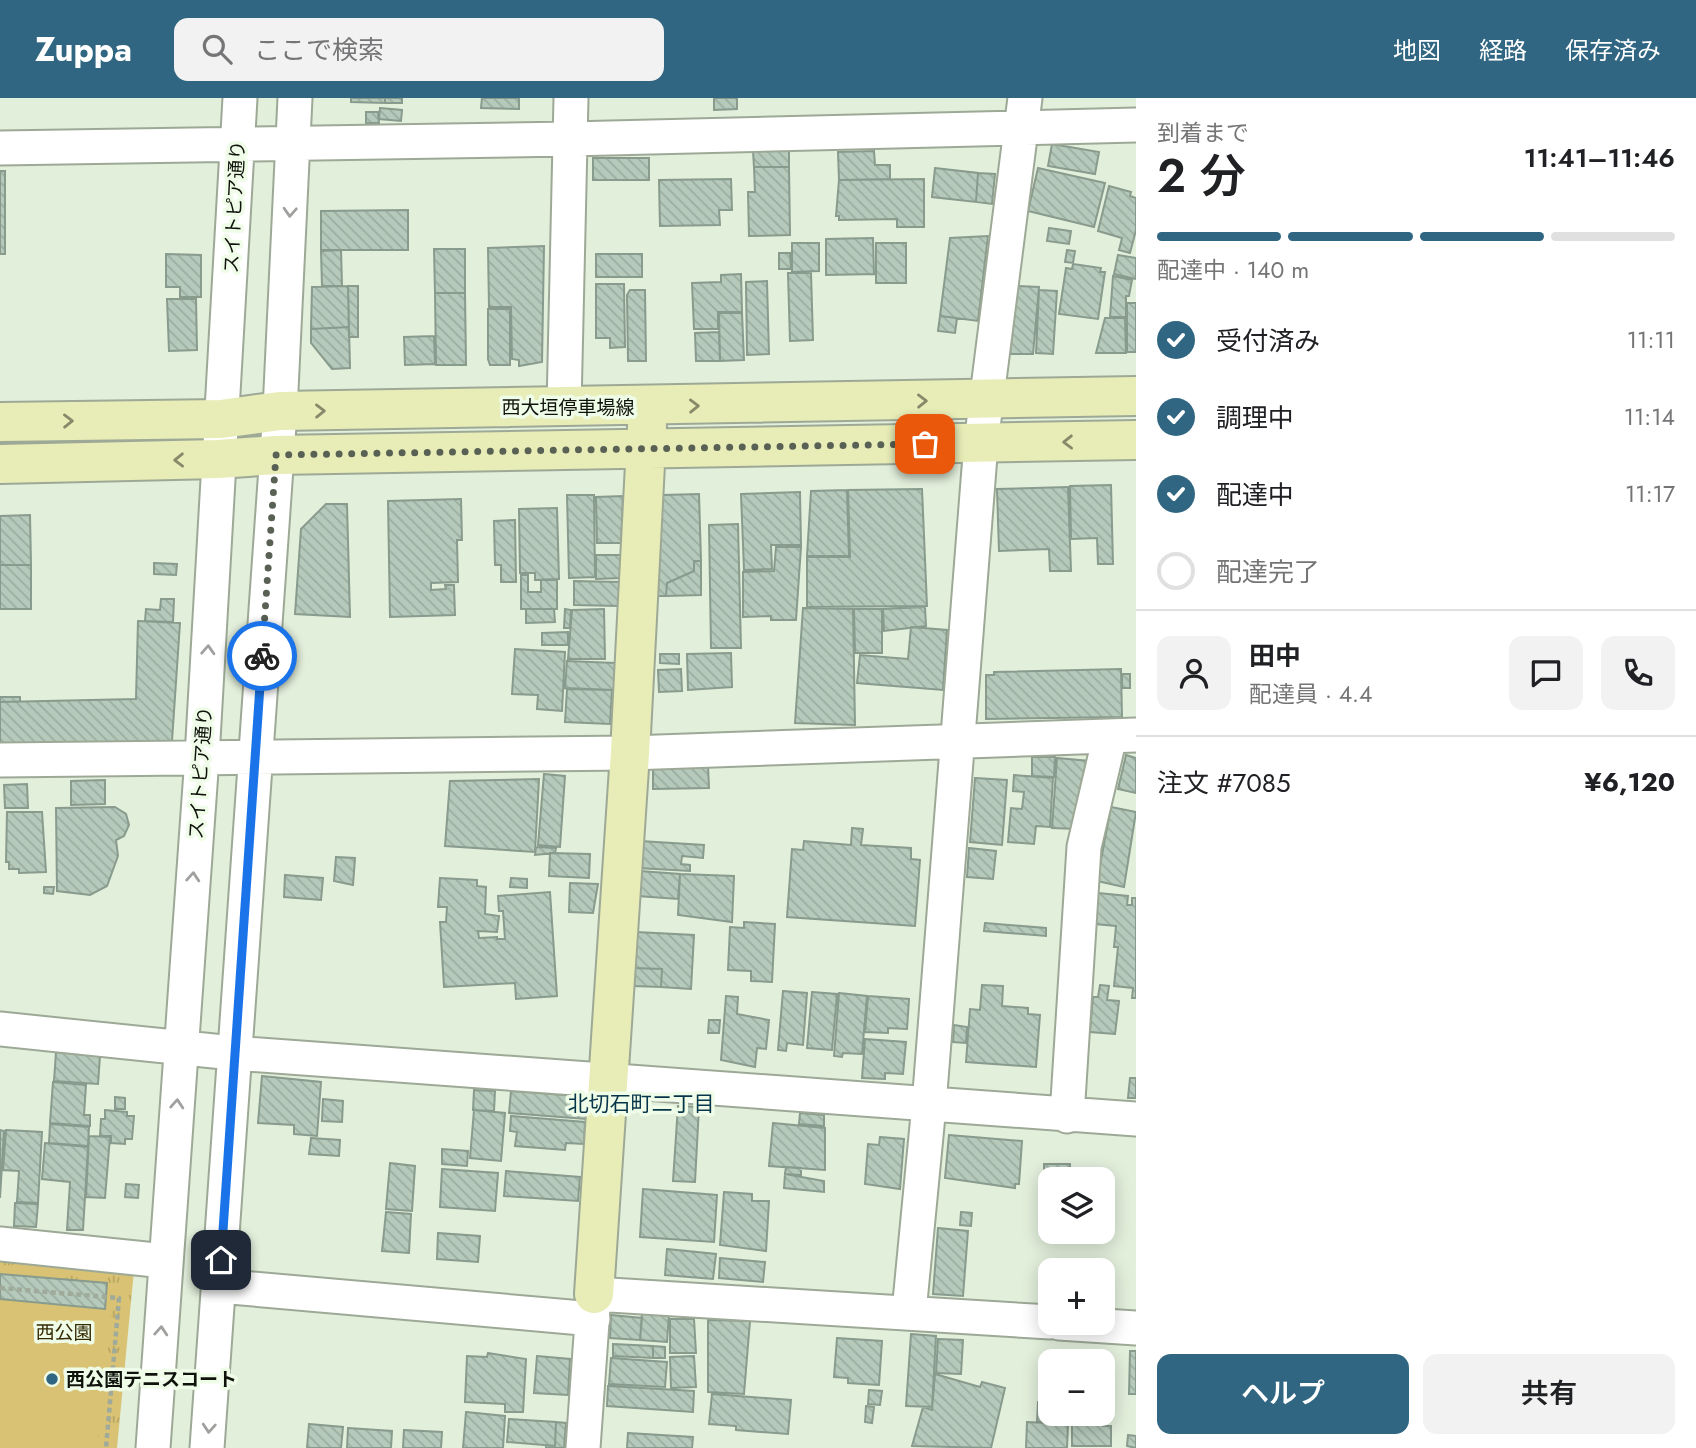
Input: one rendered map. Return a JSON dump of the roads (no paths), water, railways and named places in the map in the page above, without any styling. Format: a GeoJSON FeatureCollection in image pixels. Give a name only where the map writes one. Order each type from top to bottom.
{"type":"FeatureCollection","features":[{"type":"Feature","properties":{"kind":"main road","name":"西大垣停車場線"},"geometry":{"type":"LineString","coordinates":[[0,422],[220,419],[280,411],[648,407],[1136,396]]}},
{"type":"Feature","properties":{"kind":"main road"},"geometry":{"type":"LineString","coordinates":[[594,1306],[631,753],[648,407]]}},
{"type":"Feature","properties":{"kind":"main road"},"geometry":{"type":"LineString","coordinates":[[0,464],[218,459],[276,455],[647,451],[1136,440]]}},
{"type":"Feature","properties":{"kind":"street","name":"スイトピア通り"},"geometry":{"type":"LineString","coordinates":[[153,1448],[202,757],[240,98]]}},
{"type":"Feature","properties":{"kind":"street"},"geometry":{"type":"LineString","coordinates":[[207,1448],[280,411],[295,98]]}},
{"type":"Feature","properties":{"kind":"street"},"geometry":{"type":"LineString","coordinates":[[564,407],[571,98]]}},
{"type":"Feature","properties":{"kind":"street"},"geometry":{"type":"LineString","coordinates":[[0,148],[569,139],[1023,113],[1136,125]]}},
{"type":"Feature","properties":{"kind":"street"},"geometry":{"type":"LineString","coordinates":[[909,1312],[929,1105],[981,443],[1023,113]]}},
{"type":"Feature","properties":{"kind":"street"},"geometry":{"type":"LineString","coordinates":[[0,760],[631,753],[959,739],[1123,736],[1084,847],[1067,1116]]}},
{"type":"Feature","properties":{"kind":"street"},"geometry":{"type":"LineString","coordinates":[[0,1029],[233,1053],[1136,1119]]}},
{"type":"Feature","properties":{"kind":"street"},"geometry":{"type":"LineString","coordinates":[[0,1244],[165,1261]]}},
{"type":"Feature","properties":{"kind":"street"},"geometry":{"type":"LineString","coordinates":[[219,1286],[594,1306],[909,1312],[1038,1321]]}},
{"type":"Feature","properties":{"kind":"street"},"geometry":{"type":"LineString","coordinates":[[583,1448],[594,1306]]}},
{"type":"Feature","properties":{"kind":"street"},"geometry":{"type":"LineString","coordinates":[[1115,1327],[1136,1328]]}},
{"type":"Feature","properties":{"kind":"place","name":"西公園テニスコート"},"geometry":{"type":"Point","coordinates":[52,1379]}},
{"type":"Feature","properties":{"kind":"district","name":"北切石町二丁目"},"geometry":{"type":"Point","coordinates":[641,1104]}},
{"type":"Feature","properties":{"kind":"park label","name":"西公園"},"geometry":{"type":"Point","coordinates":[64,1332]}}]}
